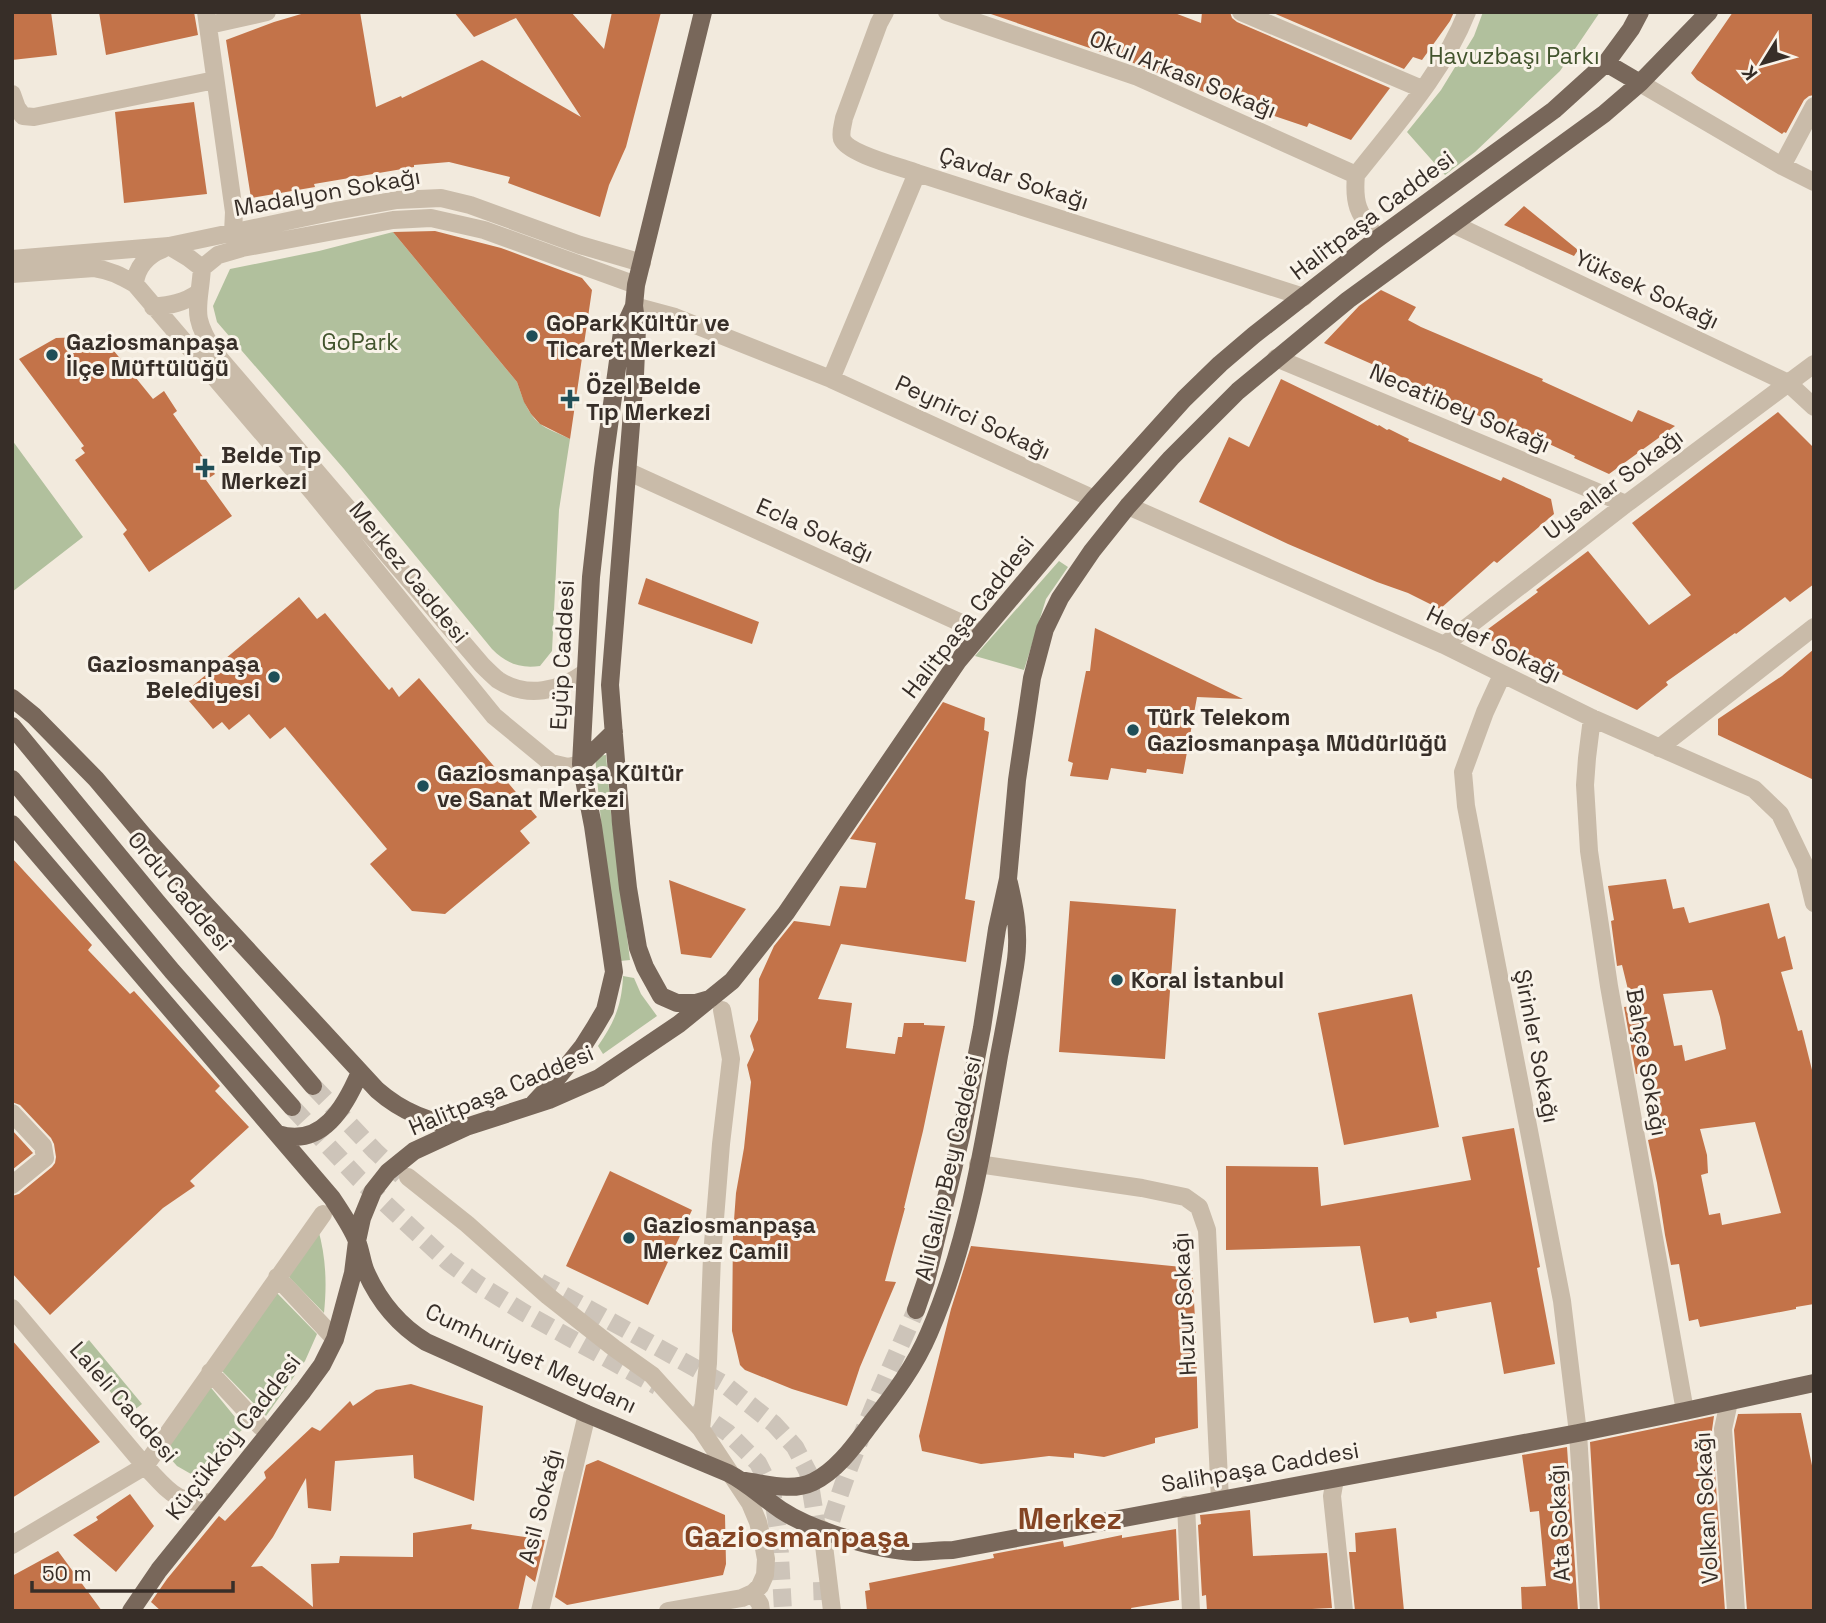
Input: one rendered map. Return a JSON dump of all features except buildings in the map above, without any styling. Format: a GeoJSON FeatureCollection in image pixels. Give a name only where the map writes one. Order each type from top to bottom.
{"type":"FeatureCollection","features":[{"type":"Feature","properties":{"kind":"main road","name":"Eyüp Caddesi"},"geometry":{"type":"LineString","coordinates":[[703,12],[636,285],[634,306],[637,328],[629,472],[610,685],[621,824],[638,947],[645,967],[661,996],[677,1003],[717,1004]]}},
{"type":"Feature","properties":{"kind":"main road","name":"Halitpaşa Caddesi"},"geometry":{"type":"LineString","coordinates":[[357,1241],[366,1205],[373,1191],[388,1172],[414,1152],[466,1127],[530,1107],[599,1078],[669,1031],[717,1004],[786,913],[942,684],[981,632],[1094,499],[1184,399],[1254,335],[1377,239],[1554,110],[1606,62],[1632,29],[1640,12]]}},
{"type":"Feature","properties":{"kind":"main road"},"geometry":{"type":"LineString","coordinates":[[916,1310],[926,1281],[961,1136],[982,1028],[1008,880],[1017,780],[1032,678],[1045,629],[1060,598],[1081,566],[1128,506],[1171,458],[1238,391],[1348,300],[1604,114],[1640,83],[1701,14]]}},
{"type":"Feature","properties":{"kind":"main road"},"geometry":{"type":"LineString","coordinates":[[1606,62],[1640,83]]}},
{"type":"Feature","properties":{"kind":"main road","name":"Eyüp Caddesi"},"geometry":{"type":"LineString","coordinates":[[530,1107],[583,1046],[605,1010],[614,972],[582,764],[591,577],[603,469],[622,331],[634,306]]}},
{"type":"Feature","properties":{"kind":"main road"},"geometry":{"type":"LineString","coordinates":[[603,469],[629,472]]}},
{"type":"Feature","properties":{"kind":"main road"},"geometry":{"type":"LineString","coordinates":[[12,698],[34,716],[96,779],[359,1072],[393,1104],[446,1125],[466,1127]]}},
{"type":"Feature","properties":{"kind":"main road","name":"Ordu Caddesi"},"geometry":{"type":"LineString","coordinates":[[12,726],[313,1086]]}},
{"type":"Feature","properties":{"kind":"main road"},"geometry":{"type":"LineString","coordinates":[[582,764],[614,732]]}},
{"type":"Feature","properties":{"kind":"main road"},"geometry":{"type":"LineString","coordinates":[[12,779],[172,971],[292,1107]]}},
{"type":"Feature","properties":{"kind":"main road","name":"Cumhuriyet Meydanı"},"geometry":{"type":"LineString","coordinates":[[12,824],[332,1198],[357,1241],[366,1271],[398,1321],[426,1342],[587,1414],[729,1473]]}},
{"type":"Feature","properties":{"kind":"main road","name":"Ali Galip Bey Caddesi"},"geometry":{"type":"LineString","coordinates":[[745,1481],[797,1487],[813,1482],[827,1473],[852,1449],[891,1396],[915,1362],[929,1333],[961,1240],[996,1075],[1017,949],[1017,917],[1008,880]]}},
{"type":"Feature","properties":{"kind":"main road"},"geometry":{"type":"LineString","coordinates":[[278,1134],[298,1137],[321,1129],[342,1110],[359,1072]]}},
{"type":"Feature","properties":{"kind":"main road","name":"Küçükköy Caddesi"},"geometry":{"type":"LineString","coordinates":[[131,1611],[159,1570],[322,1365],[335,1339],[353,1273],[357,1241]]}},
{"type":"Feature","properties":{"kind":"main road","name":"Salihpaşa Caddesi"},"geometry":{"type":"LineString","coordinates":[[729,1473],[745,1481],[782,1510],[822,1529],[879,1546],[915,1552],[953,1550],[1578,1433],[1814,1383]]}},
{"type":"Feature","properties":{"kind":"street"},"geometry":{"type":"LineString","coordinates":[[233,233],[234,212],[207,19],[267,12]]}},
{"type":"Feature","properties":{"kind":"street","name":"Çavdar Sokağı"},"geometry":{"type":"LineString","coordinates":[[885,12],[844,118],[841,133],[843,142],[853,150],[1304,297]]}},
{"type":"Feature","properties":{"kind":"street","name":"Okul Arkası Sokağı"},"geometry":{"type":"LineString","coordinates":[[947,12],[1138,77],[1356,175]]}},
{"type":"Feature","properties":{"kind":"street"},"geometry":{"type":"LineString","coordinates":[[1241,12],[1422,89]]}},
{"type":"Feature","properties":{"kind":"street"},"geometry":{"type":"LineString","coordinates":[[1377,239],[1359,213],[1354,194],[1356,175],[1438,68],[1458,34],[1467,12]]}},
{"type":"Feature","properties":{"kind":"street"},"geometry":{"type":"LineString","coordinates":[[12,94],[23,116],[34,117],[215,80]]}},
{"type":"Feature","properties":{"kind":"street"},"geometry":{"type":"LineString","coordinates":[[1640,83],[1814,182]]}},
{"type":"Feature","properties":{"kind":"street"},"geometry":{"type":"LineString","coordinates":[[1782,166],[1814,106]]}},
{"type":"Feature","properties":{"kind":"street"},"geometry":{"type":"LineString","coordinates":[[831,379],[917,173]]}},
{"type":"Feature","properties":{"kind":"street","name":"Madalyon Sokağı"},"geometry":{"type":"LineString","coordinates":[[12,259],[169,246],[397,200],[440,198],[470,205],[580,245],[642,263]]}},
{"type":"Feature","properties":{"kind":"street"},"geometry":{"type":"LineString","coordinates":[[335,211],[338,230]]}},
{"type":"Feature","properties":{"kind":"street","name":"Madalyon Sokağı"},"geometry":{"type":"LineString","coordinates":[[202,268],[218,255],[242,248],[393,220],[430,218],[459,223],[516,240],[636,285]]}},
{"type":"Feature","properties":{"kind":"street","name":"Yüksek Sokağı"},"geometry":{"type":"LineString","coordinates":[[1453,224],[1788,383],[1814,407]]}},
{"type":"Feature","properties":{"kind":"street"},"geometry":{"type":"LineString","coordinates":[[12,275],[94,268],[107,270],[135,285],[136,274],[145,261],[156,251],[169,246],[202,268],[198,293],[182,302],[153,307]]}},
{"type":"Feature","properties":{"kind":"street","name":"Merkez Caddesi"},"geometry":{"type":"LineString","coordinates":[[135,285],[482,665],[499,680],[517,689],[542,691],[573,682],[586,672]]}},
{"type":"Feature","properties":{"kind":"street","name":"Merkez Caddesi"},"geometry":{"type":"LineString","coordinates":[[198,293],[199,323],[205,337],[266,426]]}},
{"type":"Feature","properties":{"kind":"street","name":"Peynirci Sokağı"},"geometry":{"type":"LineString","coordinates":[[634,306],[675,317],[831,379],[1094,499]]}},
{"type":"Feature","properties":{"kind":"street","name":"Necatibey Sokağı"},"geometry":{"type":"LineString","coordinates":[[1276,358],[1626,504]]}},
{"type":"Feature","properties":{"kind":"street","name":"Uysallar Sokağı"},"geometry":{"type":"LineString","coordinates":[[1444,645],[1626,504],[1814,364]]}},
{"type":"Feature","properties":{"kind":"street","name":"Merkez Caddesi"},"geometry":{"type":"LineString","coordinates":[[289,452],[315,495],[494,716],[551,763],[568,767],[582,764]]}},
{"type":"Feature","properties":{"kind":"street","name":"Ecla Sokağı"},"geometry":{"type":"LineString","coordinates":[[629,472],[981,632]]}},
{"type":"Feature","properties":{"kind":"street","name":"Hedef Sokağı"},"geometry":{"type":"LineString","coordinates":[[1128,506],[1444,645],[1592,718],[1754,789],[1780,814],[1809,864],[1814,903]]}},
{"type":"Feature","properties":{"kind":"street"},"geometry":{"type":"LineString","coordinates":[[1659,748],[1814,627]]}},
{"type":"Feature","properties":{"kind":"street","name":"Şirinler Sokağı"},"geometry":{"type":"LineString","coordinates":[[1502,675],[1463,772],[1466,806],[1562,1301],[1578,1433]]}},
{"type":"Feature","properties":{"kind":"street","name":"Bahçe Sokağı"},"geometry":{"type":"LineString","coordinates":[[1592,718],[1585,785],[1588,851],[1611,999],[1685,1411]]}},
{"type":"Feature","properties":{"kind":"street"},"geometry":{"type":"LineString","coordinates":[[701,1429],[708,1363],[712,1256],[721,1144],[731,1059],[717,1004]]}},
{"type":"Feature","properties":{"kind":"street"},"geometry":{"type":"LineString","coordinates":[[12,1113],[43,1146],[45,1158],[12,1185]]}},
{"type":"Feature","properties":{"kind":"street","name":"Huzur Sokağı"},"geometry":{"type":"LineString","coordinates":[[978,1164],[1142,1188],[1185,1197],[1199,1207],[1208,1230],[1220,1500]]}},
{"type":"Feature","properties":{"kind":"street"},"geometry":{"type":"LineString","coordinates":[[408,1177],[467,1224],[548,1296],[652,1375],[701,1429],[750,1503],[758,1522],[765,1559],[765,1575],[760,1586],[742,1598],[668,1611]]}},
{"type":"Feature","properties":{"kind":"street"},"geometry":{"type":"LineString","coordinates":[[12,1545],[145,1466],[323,1214]]}},
{"type":"Feature","properties":{"kind":"street"},"geometry":{"type":"LineString","coordinates":[[277,1276],[335,1339]]}},
{"type":"Feature","properties":{"kind":"street","name":"Laleli Caddesi"},"geometry":{"type":"LineString","coordinates":[[12,1308],[167,1490],[185,1502],[214,1502]]}},
{"type":"Feature","properties":{"kind":"street"},"geometry":{"type":"LineString","coordinates":[[210,1372],[260,1426]]}},
{"type":"Feature","properties":{"kind":"street","name":"Volkan Sokağı"},"geometry":{"type":"LineString","coordinates":[[1729,1402],[1723,1429],[1736,1611]]}},
{"type":"Feature","properties":{"kind":"street","name":"Asil Sokağı"},"geometry":{"type":"LineString","coordinates":[[540,1611],[587,1414]]}},
{"type":"Feature","properties":{"kind":"street","name":"Ata Sokağı"},"geometry":{"type":"LineString","coordinates":[[1578,1433],[1589,1611]]}},
{"type":"Feature","properties":{"kind":"street"},"geometry":{"type":"LineString","coordinates":[[1335,1479],[1332,1496],[1344,1611]]}},
{"type":"Feature","properties":{"kind":"street"},"geometry":{"type":"LineString","coordinates":[[1186,1505],[1191,1611]]}},
{"type":"Feature","properties":{"kind":"street"},"geometry":{"type":"LineString","coordinates":[[822,1529],[832,1611]]}},
{"type":"Feature","properties":{"kind":"street"},"geometry":{"type":"LineString","coordinates":[[753,1592],[761,1611]]}},
{"type":"Feature","properties":{"kind":"green space","name":"Havuzbaşı Parkı"},"geometry":{"type":"Polygon","coordinates":[[[1483,12],[1600,12],[1560,71],[1475,152],[1445,175],[1407,132],[1441,90],[1474,36],[1483,12]]]}},
{"type":"Feature","properties":{"kind":"green space","name":"GoPark"},"geometry":{"type":"Polygon","coordinates":[[[393,232],[517,382],[525,404],[535,419],[546,428],[570,439],[559,510],[552,651],[540,666],[514,664],[492,649],[344,469],[217,322],[213,306],[230,269],[319,251],[393,232]]]}},
{"type":"Feature","properties":{"kind":"green space"},"geometry":{"type":"Polygon","coordinates":[[[12,440],[83,537],[12,592],[12,440]]]}},
{"type":"Feature","properties":{"kind":"green space"},"geometry":{"type":"Polygon","coordinates":[[[1059,561],[1068,567],[1046,599],[1024,670],[975,656],[1059,561]]]}},
{"type":"Feature","properties":{"kind":"green space"},"geometry":{"type":"Polygon","coordinates":[[[606,755],[630,960],[620,961],[603,843],[595,756],[606,755]]]}},
{"type":"Feature","properties":{"kind":"green space"},"geometry":{"type":"Polygon","coordinates":[[[623,976],[634,978],[641,994],[657,1016],[603,1054],[598,1046],[616,1013],[623,976]]]}},
{"type":"Feature","properties":{"kind":"green space"},"geometry":{"type":"Polygon","coordinates":[[[318,1229],[325,1271],[324,1313],[285,1273],[318,1229]]]}},
{"type":"Feature","properties":{"kind":"green space"},"geometry":{"type":"Polygon","coordinates":[[[277,1293],[317,1334],[305,1361],[266,1416],[222,1371],[277,1293]]]}},
{"type":"Feature","properties":{"kind":"green space"},"geometry":{"type":"Polygon","coordinates":[[[89,1340],[142,1404],[129,1414],[76,1351],[89,1340]]]}},
{"type":"Feature","properties":{"kind":"green space"},"geometry":{"type":"Polygon","coordinates":[[[208,1384],[244,1428],[191,1474],[177,1466],[161,1448],[208,1384]]]}},
{"type":"Feature","properties":{"kind":"tunnel"},"geometry":{"type":"LineString","coordinates":[[313,1086],[404,1178]]}},
{"type":"Feature","properties":{"kind":"tunnel"},"geometry":{"type":"LineString","coordinates":[[292,1107],[359,1179],[448,1262],[523,1312],[657,1386]]}},
{"type":"Feature","properties":{"kind":"tunnel"},"geometry":{"type":"LineString","coordinates":[[540,1282],[724,1384],[774,1424],[795,1447],[808,1472],[819,1540]]}},
{"type":"Feature","properties":{"kind":"tunnel"},"geometry":{"type":"LineString","coordinates":[[824,1546],[854,1456],[916,1310]]}},
{"type":"Feature","properties":{"kind":"tunnel"},"geometry":{"type":"LineString","coordinates":[[692,1408],[728,1433],[758,1463],[772,1491],[779,1537],[783,1611]]}},
{"type":"Feature","properties":{"kind":"tunnel"},"geometry":{"type":"LineString","coordinates":[[822,1582],[823,1611]]}},
{"type":"Feature","properties":{"kind":"place","name":"GoPark Kültür ve Ticaret Merkezi"},"geometry":{"type":"Point","coordinates":[532,336]}},
{"type":"Feature","properties":{"kind":"place","name":"Gaziosmanpaşa İlçe Müftülüğü"},"geometry":{"type":"Point","coordinates":[52,355]}},
{"type":"Feature","properties":{"kind":"place","name":"Özel Belde Tıp Merkezi"},"geometry":{"type":"Point","coordinates":[570,399]}},
{"type":"Feature","properties":{"kind":"place","name":"Belde Tıp Merkezi"},"geometry":{"type":"Point","coordinates":[205,468]}},
{"type":"Feature","properties":{"kind":"place","name":"Gaziosmanpaşa Belediyesi"},"geometry":{"type":"Point","coordinates":[274,677]}},
{"type":"Feature","properties":{"kind":"place","name":"Türk Telekom Gaziosmanpaşa Müdürlüğü"},"geometry":{"type":"Point","coordinates":[1133,730]}},
{"type":"Feature","properties":{"kind":"place","name":"Gaziosmanpaşa Kültür ve Sanat Merkezi"},"geometry":{"type":"Point","coordinates":[423,786]}},
{"type":"Feature","properties":{"kind":"place","name":"Koral İstanbul"},"geometry":{"type":"Point","coordinates":[1117,980]}},
{"type":"Feature","properties":{"kind":"place","name":"Gaziosmanpaşa Merkez Camii"},"geometry":{"type":"Point","coordinates":[629,1238]}},
{"type":"Feature","properties":{"kind":"district","name":"Merkez"},"geometry":{"type":"Point","coordinates":[1070,1518]}},
{"type":"Feature","properties":{"kind":"district","name":"Gaziosmanpaşa"},"geometry":{"type":"Point","coordinates":[797,1536]}}]}
